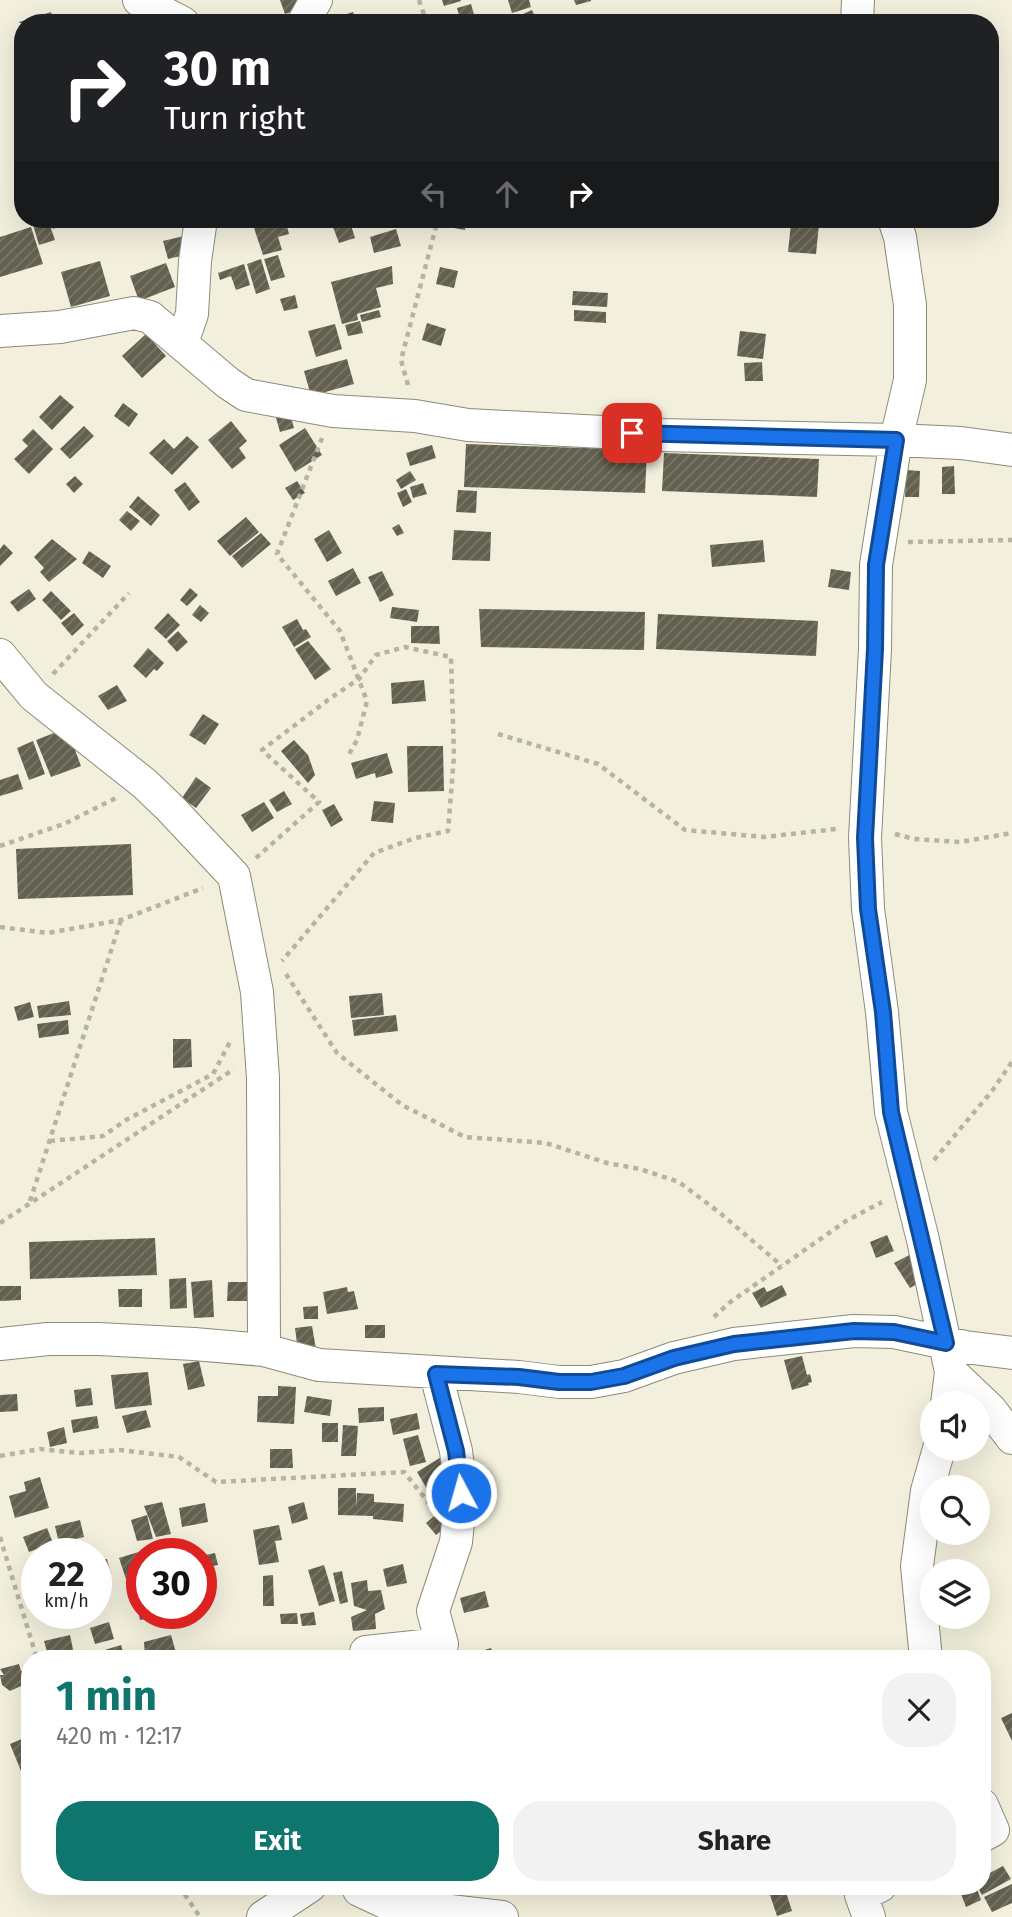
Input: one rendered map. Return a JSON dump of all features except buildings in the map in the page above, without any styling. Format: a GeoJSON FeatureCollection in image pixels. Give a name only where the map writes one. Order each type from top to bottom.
{"type":"FeatureCollection","features":[{"type":"Feature","properties":{"kind":"street"},"geometry":{"type":"LineString","coordinates":[[139,0],[166,14]]}},
{"type":"Feature","properties":{"kind":"street"},"geometry":{"type":"LineString","coordinates":[[183,343],[192,314],[200,228]]}},
{"type":"Feature","properties":{"kind":"street"},"geometry":{"type":"LineString","coordinates":[[896,228],[910,305],[910,380],[896,440],[876,565],[875,649],[866,825],[868,909],[883,1012],[891,1112],[949,1358],[948,1391]]}},
{"type":"Feature","properties":{"kind":"street"},"geometry":{"type":"LineString","coordinates":[[0,331],[60,327],[134,313],[150,317],[246,395],[272,402],[333,411],[415,416],[468,425],[660,435],[896,440],[961,443],[1012,450]]}},
{"type":"Feature","properties":{"kind":"street"},"geometry":{"type":"LineString","coordinates":[[0,655],[34,696],[145,784],[234,876],[257,992],[261,1051],[264,1140],[264,1350]]}},
{"type":"Feature","properties":{"kind":"street"},"geometry":{"type":"LineString","coordinates":[[0,1344],[48,1339],[99,1339],[264,1350],[319,1364],[436,1374],[591,1382],[624,1376],[674,1358],[734,1344],[854,1331],[894,1332],[949,1358],[1012,1438]]}},
{"type":"Feature","properties":{"kind":"street"},"geometry":{"type":"LineString","coordinates":[[949,1358],[1012,1353]]}},
{"type":"Feature","properties":{"kind":"street"},"geometry":{"type":"LineString","coordinates":[[385,1650],[443,1644],[433,1611],[457,1542],[461,1493],[456,1451],[436,1374]]}},
{"type":"Feature","properties":{"kind":"street"},"geometry":{"type":"LineString","coordinates":[[925,1650],[917,1566],[927,1491],[936,1461]]}},
{"type":"Feature","properties":{"kind":"street"},"geometry":{"type":"LineString","coordinates":[[263,1917],[296,1895]]}},
{"type":"Feature","properties":{"kind":"street"},"geometry":{"type":"LineString","coordinates":[[371,1895],[389,1903],[502,1917]]}},
{"type":"Feature","properties":{"kind":"street"},"geometry":{"type":"LineString","coordinates":[[861,1895],[869,1917]]}},
{"type":"Feature","properties":{"kind":"path"},"geometry":{"type":"LineString","coordinates":[[415,416],[401,360],[436,228]]}},
{"type":"Feature","properties":{"kind":"path"},"geometry":{"type":"LineString","coordinates":[[333,411],[277,554],[340,631],[367,701],[357,740],[348,756]]}},
{"type":"Feature","properties":{"kind":"path"},"geometry":{"type":"LineString","coordinates":[[879,543],[1012,540]]}},
{"type":"Feature","properties":{"kind":"path"},"geometry":{"type":"LineString","coordinates":[[34,696],[130,593]]}},
{"type":"Feature","properties":{"kind":"path"},"geometry":{"type":"LineString","coordinates":[[0,927],[48,933],[121,920],[234,876],[276,842],[318,802],[262,750],[359,679],[376,655],[405,647],[452,657],[454,756],[448,831],[415,838],[374,853],[280,964],[337,1053],[402,1105],[465,1137],[546,1143],[679,1182],[782,1266]]}},
{"type":"Feature","properties":{"kind":"path"},"geometry":{"type":"LineString","coordinates":[[498,734],[598,764],[685,830],[764,837],[866,825],[914,839],[960,842],[1012,833]]}},
{"type":"Feature","properties":{"kind":"path"},"geometry":{"type":"LineString","coordinates":[[0,846],[64,824],[145,784]]}},
{"type":"Feature","properties":{"kind":"path"},"geometry":{"type":"LineString","coordinates":[[30,1202],[121,920]]}},
{"type":"Feature","properties":{"kind":"path"},"geometry":{"type":"LineString","coordinates":[[50,1141],[103,1136],[126,1120],[213,1074],[232,1039]]}},
{"type":"Feature","properties":{"kind":"path"},"geometry":{"type":"LineString","coordinates":[[0,1223],[261,1051]]}},
{"type":"Feature","properties":{"kind":"path"},"geometry":{"type":"LineString","coordinates":[[710,1321],[729,1303],[846,1221],[909,1188],[992,1091],[1012,1062]]}},
{"type":"Feature","properties":{"kind":"path"},"geometry":{"type":"LineString","coordinates":[[0,1456],[40,1450],[80,1453],[120,1450],[179,1457],[216,1482],[404,1472],[428,1502],[447,1499],[458,1523]]}},
{"type":"Feature","properties":{"kind":"path"},"geometry":{"type":"LineString","coordinates":[[0,1537],[34,1650]]}},
{"type":"Feature","properties":{"kind":"path"},"geometry":{"type":"LineString","coordinates":[[185,1895],[200,1917]]}},
{"type":"Feature","properties":{"kind":"route"},"geometry":{"type":"LineString","coordinates":[[461,1493],[456,1451],[436,1374],[591,1382],[624,1376],[674,1358],[734,1344],[854,1331],[894,1332],[946,1343],[891,1112],[883,1012],[868,909],[865,838],[875,649],[876,565],[896,440],[632,433]]}}]}
